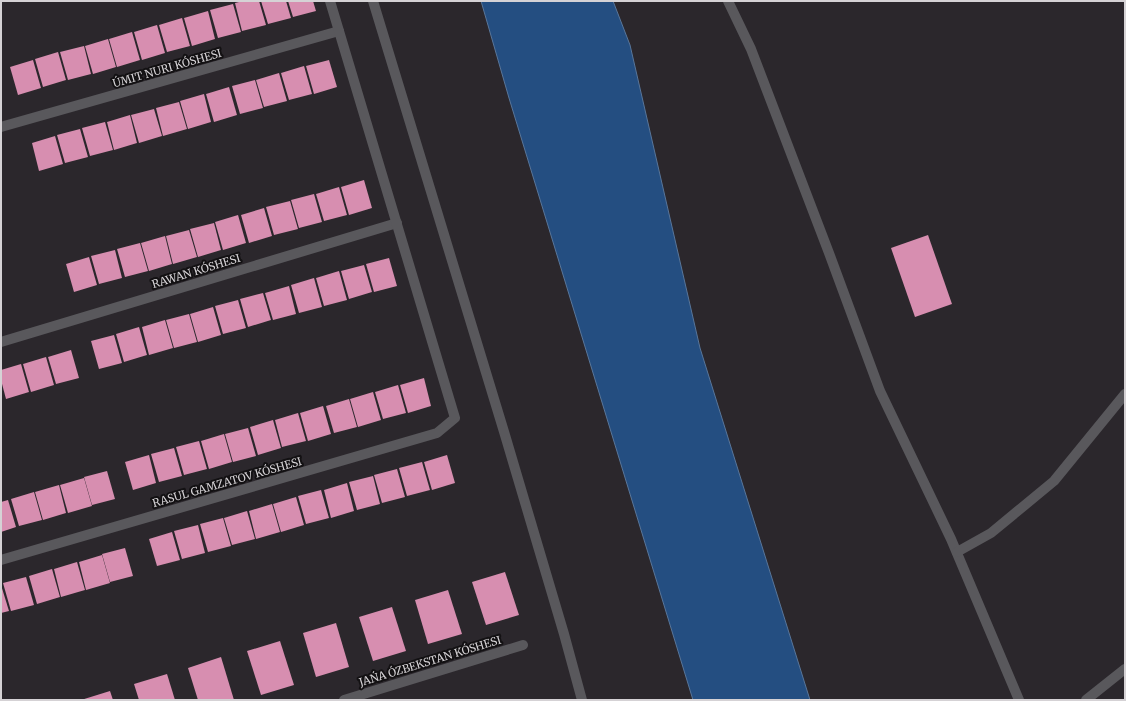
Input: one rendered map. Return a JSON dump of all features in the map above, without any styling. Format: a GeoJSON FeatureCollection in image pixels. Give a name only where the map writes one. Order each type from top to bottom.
{"type":"FeatureCollection","features":[{"type":"Feature","properties":{"kind":"street"},"geometry":{"type":"LineString","coordinates":[[330,1],[397,222]]}},
{"type":"Feature","properties":{"kind":"street"},"geometry":{"type":"LineString","coordinates":[[373,1],[507,443],[564,634],[582,700]]}},
{"type":"Feature","properties":{"kind":"street"},"geometry":{"type":"LineString","coordinates":[[728,1],[751,49],[880,391],[957,552],[1019,700]]}},
{"type":"Feature","properties":{"kind":"street"},"geometry":{"type":"LineString","coordinates":[[1,127],[339,31]]}},
{"type":"Feature","properties":{"kind":"street","name":"RAWAN KÓSHESI"},"geometry":{"type":"LineString","coordinates":[[1,342],[397,222]]}},
{"type":"Feature","properties":{"kind":"street","name":"RASUL GAMZATOV KÓSHESI"},"geometry":{"type":"LineString","coordinates":[[1,560],[437,434],[455,418],[397,222]]}},
{"type":"Feature","properties":{"kind":"street"},"geometry":{"type":"LineString","coordinates":[[957,552],[991,533],[1054,481],[1125,394]]}},
{"type":"Feature","properties":{"kind":"street","name":"JAŃA ÓZBEKSTAN KÓSHESI"},"geometry":{"type":"LineString","coordinates":[[344,700],[523,645]]}},
{"type":"Feature","properties":{"kind":"street"},"geometry":{"type":"LineString","coordinates":[[1086,700],[1125,669]]}},
{"type":"Feature","properties":{"kind":"water"},"geometry":{"type":"Polygon","coordinates":[[[481,1],[613,1],[630,45],[700,348],[810,700],[693,700],[509,98],[481,1]]]}},
{"type":"Feature","properties":{"kind":"building"},"geometry":{"type":"Polygon","coordinates":[[[243,1],[259,1],[266,25],[242,31],[235,3],[243,1]]]}},
{"type":"Feature","properties":{"kind":"building"},"geometry":{"type":"Polygon","coordinates":[[[261,1],[286,1],[291,18],[268,24],[261,1]]]}},
{"type":"Feature","properties":{"kind":"building"},"geometry":{"type":"Polygon","coordinates":[[[288,1],[313,1],[316,11],[293,17],[288,1]]]}},
{"type":"Feature","properties":{"kind":"building"},"geometry":{"type":"Polygon","coordinates":[[[233,4],[241,32],[218,38],[210,10],[233,4]]]}},
{"type":"Feature","properties":{"kind":"building"},"geometry":{"type":"Polygon","coordinates":[[[208,11],[215,39],[192,46],[184,18],[208,11]]]}},
{"type":"Feature","properties":{"kind":"building"},"geometry":{"type":"Polygon","coordinates":[[[182,18],[190,46],[167,52],[159,25],[182,18]]]}},
{"type":"Feature","properties":{"kind":"building"},"geometry":{"type":"Polygon","coordinates":[[[157,25],[165,53],[142,60],[134,32],[157,25]]]}},
{"type":"Feature","properties":{"kind":"building"},"geometry":{"type":"Polygon","coordinates":[[[132,32],[140,60],[117,67],[109,39],[132,32]]]}},
{"type":"Feature","properties":{"kind":"building"},"geometry":{"type":"Polygon","coordinates":[[[108,39],[116,67],[93,74],[85,46],[108,39]]]}},
{"type":"Feature","properties":{"kind":"building"},"geometry":{"type":"Polygon","coordinates":[[[84,46],[91,74],[68,80],[60,52],[84,46]]]}},
{"type":"Feature","properties":{"kind":"building"},"geometry":{"type":"Polygon","coordinates":[[[58,52],[66,80],[43,87],[35,59],[58,52]]]}},
{"type":"Feature","properties":{"kind":"building"},"geometry":{"type":"Polygon","coordinates":[[[33,60],[41,88],[18,95],[10,67],[33,60]]]}},
{"type":"Feature","properties":{"kind":"building"},"geometry":{"type":"Polygon","coordinates":[[[329,60],[337,87],[314,94],[306,66],[329,60]]]}},
{"type":"Feature","properties":{"kind":"building"},"geometry":{"type":"Polygon","coordinates":[[[304,66],[312,94],[289,100],[281,73],[304,66]]]}},
{"type":"Feature","properties":{"kind":"building"},"geometry":{"type":"Polygon","coordinates":[[[279,73],[287,101],[264,107],[256,80],[279,73]]]}},
{"type":"Feature","properties":{"kind":"building"},"geometry":{"type":"Polygon","coordinates":[[[255,80],[263,108],[240,114],[232,86],[255,80]]]}},
{"type":"Feature","properties":{"kind":"building"},"geometry":{"type":"Polygon","coordinates":[[[229,87],[237,115],[214,122],[206,94],[229,87]]]}},
{"type":"Feature","properties":{"kind":"building"},"geometry":{"type":"Polygon","coordinates":[[[204,94],[211,122],[188,129],[180,101],[204,94]]]}},
{"type":"Feature","properties":{"kind":"building"},"geometry":{"type":"Polygon","coordinates":[[[179,102],[187,129],[163,136],[156,108],[179,102]]]}},
{"type":"Feature","properties":{"kind":"building"},"geometry":{"type":"Polygon","coordinates":[[[154,109],[162,136],[139,143],[131,115],[154,109]]]}},
{"type":"Feature","properties":{"kind":"building"},"geometry":{"type":"Polygon","coordinates":[[[130,115],[137,143],[114,150],[107,122],[130,115]]]}},
{"type":"Feature","properties":{"kind":"building"},"geometry":{"type":"Polygon","coordinates":[[[105,122],[113,150],[90,156],[82,128],[105,122]]]}},
{"type":"Feature","properties":{"kind":"building"},"geometry":{"type":"Polygon","coordinates":[[[80,129],[88,157],[65,163],[57,135],[80,129]]]}},
{"type":"Feature","properties":{"kind":"building"},"geometry":{"type":"Polygon","coordinates":[[[55,136],[63,164],[39,171],[32,143],[55,136]]]}},
{"type":"Feature","properties":{"kind":"building"},"geometry":{"type":"Polygon","coordinates":[[[364,180],[372,208],[349,215],[341,187],[364,180]]]}},
{"type":"Feature","properties":{"kind":"building"},"geometry":{"type":"Polygon","coordinates":[[[339,187],[347,215],[324,221],[316,194],[339,187]]]}},
{"type":"Feature","properties":{"kind":"building"},"geometry":{"type":"Polygon","coordinates":[[[314,194],[322,222],[299,228],[291,200],[314,194]]]}},
{"type":"Feature","properties":{"kind":"building"},"geometry":{"type":"Polygon","coordinates":[[[290,201],[298,229],[274,235],[266,207],[290,201]]]}},
{"type":"Feature","properties":{"kind":"building"},"geometry":{"type":"Polygon","coordinates":[[[264,208],[272,236],[249,243],[241,215],[264,208]]]}},
{"type":"Feature","properties":{"kind":"building"},"geometry":{"type":"Polygon","coordinates":[[[238,215],[246,243],[223,250],[215,222],[238,215]]]}},
{"type":"Feature","properties":{"kind":"building"},"geometry":{"type":"Polygon","coordinates":[[[214,223],[221,250],[198,257],[190,229],[214,223]]]}},
{"type":"Feature","properties":{"kind":"building"},"geometry":{"type":"Polygon","coordinates":[[[189,230],[197,257],[173,264],[166,236],[189,230]]]}},
{"type":"Feature","properties":{"kind":"building"},"geometry":{"type":"Polygon","coordinates":[[[928,235],[952,304],[915,317],[891,248],[928,235]]]}},
{"type":"Feature","properties":{"kind":"building"},"geometry":{"type":"Polygon","coordinates":[[[165,236],[172,264],[149,271],[141,243],[165,236]]]}},
{"type":"Feature","properties":{"kind":"building"},"geometry":{"type":"Polygon","coordinates":[[[140,243],[148,271],[125,277],[117,249],[140,243]]]}},
{"type":"Feature","properties":{"kind":"building"},"geometry":{"type":"Polygon","coordinates":[[[115,250],[122,278],[99,284],[91,256],[115,250]]]}},
{"type":"Feature","properties":{"kind":"building"},"geometry":{"type":"Polygon","coordinates":[[[89,257],[97,285],[74,292],[66,264],[89,257]]]}},
{"type":"Feature","properties":{"kind":"building"},"geometry":{"type":"Polygon","coordinates":[[[389,258],[397,286],[374,292],[366,264],[389,258]]]}},
{"type":"Feature","properties":{"kind":"building"},"geometry":{"type":"Polygon","coordinates":[[[364,265],[372,292],[349,299],[341,271],[364,265]]]}},
{"type":"Feature","properties":{"kind":"building"},"geometry":{"type":"Polygon","coordinates":[[[339,271],[347,300],[324,306],[316,278],[339,271]]]}},
{"type":"Feature","properties":{"kind":"building"},"geometry":{"type":"Polygon","coordinates":[[[314,278],[322,307],[299,313],[291,285],[314,278]]]}},
{"type":"Feature","properties":{"kind":"building"},"geometry":{"type":"Polygon","coordinates":[[[289,286],[296,314],[273,320],[265,293],[289,286]]]}},
{"type":"Feature","properties":{"kind":"building"},"geometry":{"type":"Polygon","coordinates":[[[263,293],[271,320],[248,327],[240,299],[263,293]]]}},
{"type":"Feature","properties":{"kind":"building"},"geometry":{"type":"Polygon","coordinates":[[[238,300],[246,328],[223,334],[215,306],[238,300]]]}},
{"type":"Feature","properties":{"kind":"building"},"geometry":{"type":"Polygon","coordinates":[[[213,307],[221,335],[198,342],[190,314],[213,307]]]}},
{"type":"Feature","properties":{"kind":"building"},"geometry":{"type":"Polygon","coordinates":[[[189,314],[197,342],[174,348],[166,320],[189,314]]]}},
{"type":"Feature","properties":{"kind":"building"},"geometry":{"type":"Polygon","coordinates":[[[165,320],[173,348],[149,355],[142,327],[165,320]]]}},
{"type":"Feature","properties":{"kind":"building"},"geometry":{"type":"Polygon","coordinates":[[[139,327],[147,355],[124,362],[116,334],[139,327]]]}},
{"type":"Feature","properties":{"kind":"building"},"geometry":{"type":"Polygon","coordinates":[[[114,335],[122,363],[99,369],[91,341],[114,335]]]}},
{"type":"Feature","properties":{"kind":"building"},"geometry":{"type":"Polygon","coordinates":[[[71,350],[79,378],[56,384],[48,357],[71,350]]]}},
{"type":"Feature","properties":{"kind":"building"},"geometry":{"type":"Polygon","coordinates":[[[46,357],[54,385],[31,392],[23,364],[46,357]]]}},
{"type":"Feature","properties":{"kind":"building"},"geometry":{"type":"Polygon","coordinates":[[[21,364],[29,392],[6,399],[1,380],[1,370],[21,364]]]}},
{"type":"Feature","properties":{"kind":"building"},"geometry":{"type":"Polygon","coordinates":[[[424,378],[431,406],[408,413],[400,385],[424,378]]]}},
{"type":"Feature","properties":{"kind":"building"},"geometry":{"type":"Polygon","coordinates":[[[398,385],[406,413],[383,419],[375,392],[398,385]]]}},
{"type":"Feature","properties":{"kind":"building"},"geometry":{"type":"Polygon","coordinates":[[[373,392],[381,420],[358,427],[350,399],[373,392]]]}},
{"type":"Feature","properties":{"kind":"building"},"geometry":{"type":"Polygon","coordinates":[[[349,399],[357,427],[334,433],[326,406],[349,399]]]}},
{"type":"Feature","properties":{"kind":"building"},"geometry":{"type":"Polygon","coordinates":[[[323,406],[331,434],[308,441],[300,413],[323,406]]]}},
{"type":"Feature","properties":{"kind":"building"},"geometry":{"type":"Polygon","coordinates":[[[298,413],[306,441],[282,447],[275,420],[298,413]]]}},
{"type":"Feature","properties":{"kind":"building"},"geometry":{"type":"Polygon","coordinates":[[[273,420],[281,448],[258,455],[250,427],[273,420]]]}},
{"type":"Feature","properties":{"kind":"building"},"geometry":{"type":"Polygon","coordinates":[[[248,428],[256,456],[233,462],[225,434],[248,428]]]}},
{"type":"Feature","properties":{"kind":"building"},"geometry":{"type":"Polygon","coordinates":[[[224,434],[232,462],[209,469],[201,441],[224,434]]]}},
{"type":"Feature","properties":{"kind":"building"},"geometry":{"type":"Polygon","coordinates":[[[199,441],[207,469],[184,475],[176,447],[199,441]]]}},
{"type":"Feature","properties":{"kind":"building"},"geometry":{"type":"Polygon","coordinates":[[[174,448],[182,476],[159,482],[151,454],[174,448]]]}},
{"type":"Feature","properties":{"kind":"building"},"geometry":{"type":"Polygon","coordinates":[[[149,455],[156,483],[133,490],[125,462],[149,455]]]}},
{"type":"Feature","properties":{"kind":"building"},"geometry":{"type":"Polygon","coordinates":[[[447,455],[455,483],[432,490],[424,462],[447,455]]]}},
{"type":"Feature","properties":{"kind":"building"},"geometry":{"type":"Polygon","coordinates":[[[422,462],[430,490],[407,496],[399,468],[422,462]]]}},
{"type":"Feature","properties":{"kind":"building"},"geometry":{"type":"Polygon","coordinates":[[[397,469],[405,497],[382,503],[374,475],[397,469]]]}},
{"type":"Feature","properties":{"kind":"building"},"geometry":{"type":"Polygon","coordinates":[[[107,471],[115,499],[92,505],[84,477],[107,471]]]}},
{"type":"Feature","properties":{"kind":"building"},"geometry":{"type":"Polygon","coordinates":[[[373,476],[380,504],[357,510],[349,482],[373,476]]]}},
{"type":"Feature","properties":{"kind":"building"},"geometry":{"type":"Polygon","coordinates":[[[84,478],[92,506],[68,513],[60,485],[84,478]]]}},
{"type":"Feature","properties":{"kind":"building"},"geometry":{"type":"Polygon","coordinates":[[[347,483],[354,511],[331,518],[324,490],[347,483]]]}},
{"type":"Feature","properties":{"kind":"building"},"geometry":{"type":"Polygon","coordinates":[[[59,485],[66,513],[43,520],[35,492],[59,485]]]}},
{"type":"Feature","properties":{"kind":"building"},"geometry":{"type":"Polygon","coordinates":[[[321,490],[329,518],[306,524],[298,496],[321,490]]]}},
{"type":"Feature","properties":{"kind":"building"},"geometry":{"type":"Polygon","coordinates":[[[34,492],[42,520],[19,526],[11,499],[34,492]]]}},
{"type":"Feature","properties":{"kind":"building"},"geometry":{"type":"Polygon","coordinates":[[[296,497],[304,525],[281,532],[273,504],[296,497]]]}},
{"type":"Feature","properties":{"kind":"building"},"geometry":{"type":"Polygon","coordinates":[[[8,500],[16,527],[1,532],[1,502],[8,500]]]}},
{"type":"Feature","properties":{"kind":"building"},"geometry":{"type":"Polygon","coordinates":[[[272,504],[280,532],[256,539],[249,511],[272,504]]]}},
{"type":"Feature","properties":{"kind":"building"},"geometry":{"type":"Polygon","coordinates":[[[247,511],[255,539],[232,545],[224,518],[247,511]]]}},
{"type":"Feature","properties":{"kind":"building"},"geometry":{"type":"Polygon","coordinates":[[[223,518],[231,546],[208,552],[200,524],[223,518]]]}},
{"type":"Feature","properties":{"kind":"building"},"geometry":{"type":"Polygon","coordinates":[[[198,525],[205,553],[182,559],[174,531],[198,525]]]}},
{"type":"Feature","properties":{"kind":"building"},"geometry":{"type":"Polygon","coordinates":[[[172,532],[180,560],[157,566],[149,539],[172,532]]]}},
{"type":"Feature","properties":{"kind":"building"},"geometry":{"type":"Polygon","coordinates":[[[125,548],[133,576],[110,582],[102,554],[125,548]]]}},
{"type":"Feature","properties":{"kind":"building"},"geometry":{"type":"Polygon","coordinates":[[[102,555],[110,583],[86,590],[79,562],[102,555]]]}},
{"type":"Feature","properties":{"kind":"building"},"geometry":{"type":"Polygon","coordinates":[[[77,562],[85,590],[61,597],[54,569],[77,562]]]}},
{"type":"Feature","properties":{"kind":"building"},"geometry":{"type":"Polygon","coordinates":[[[52,569],[60,597],[37,604],[29,576],[52,569]]]}},
{"type":"Feature","properties":{"kind":"building"},"geometry":{"type":"Polygon","coordinates":[[[505,572],[519,615],[486,625],[472,582],[505,572]]]}},
{"type":"Feature","properties":{"kind":"building"},"geometry":{"type":"Polygon","coordinates":[[[26,577],[34,605],[11,611],[3,583],[26,577]]]}},
{"type":"Feature","properties":{"kind":"building"},"geometry":{"type":"Polygon","coordinates":[[[1,585],[9,611],[1,613],[1,585]]]}},
{"type":"Feature","properties":{"kind":"building"},"geometry":{"type":"Polygon","coordinates":[[[448,590],[462,634],[428,644],[415,600],[448,590]]]}},
{"type":"Feature","properties":{"kind":"building"},"geometry":{"type":"Polygon","coordinates":[[[392,607],[406,651],[373,661],[359,617],[392,607]]]}},
{"type":"Feature","properties":{"kind":"building"},"geometry":{"type":"Polygon","coordinates":[[[336,623],[349,667],[316,677],[303,633],[336,623]]]}},
{"type":"Feature","properties":{"kind":"building"},"geometry":{"type":"Polygon","coordinates":[[[280,641],[294,685],[261,695],[247,651],[280,641]]]}},
{"type":"Feature","properties":{"kind":"building"},"geometry":{"type":"Polygon","coordinates":[[[221,657],[234,700],[198,700],[188,668],[221,657]]]}},
{"type":"Feature","properties":{"kind":"building"},"geometry":{"type":"Polygon","coordinates":[[[167,674],[175,700],[139,700],[134,684],[167,674]]]}},
{"type":"Feature","properties":{"kind":"building"},"geometry":{"type":"Polygon","coordinates":[[[110,691],[113,700],[81,700],[110,691]]]}}]}
